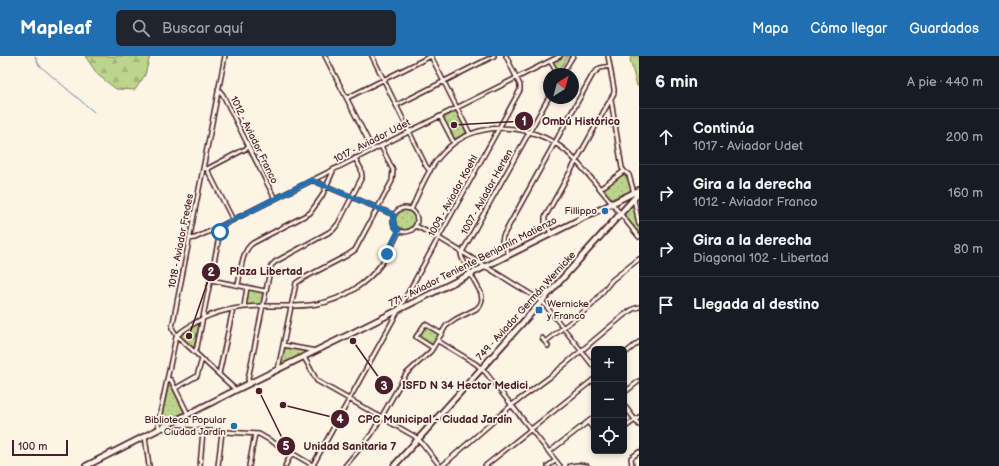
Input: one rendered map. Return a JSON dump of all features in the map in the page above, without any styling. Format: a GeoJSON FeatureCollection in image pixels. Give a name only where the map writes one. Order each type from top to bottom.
{"type":"FeatureCollection","features":[{"type":"Feature","properties":{"kind":"street"},"geometry":{"type":"LineString","coordinates":[[225,56],[230,56]]}},
{"type":"Feature","properties":{"kind":"street","name":"1018 - Aviador Fredes"},"geometry":{"type":"LineString","coordinates":[[159,428],[158,425],[177,336],[172,326],[205,168],[225,56]]}},
{"type":"Feature","properties":{"kind":"street"},"geometry":{"type":"LineString","coordinates":[[325,56],[373,150]]}},
{"type":"Feature","properties":{"kind":"street"},"geometry":{"type":"LineString","coordinates":[[372,56],[426,166],[430,171]]}},
{"type":"Feature","properties":{"kind":"street"},"geometry":{"type":"LineString","coordinates":[[347,98],[431,56],[470,134]]}},
{"type":"Feature","properties":{"kind":"street"},"geometry":{"type":"LineString","coordinates":[[397,105],[494,56]]}},
{"type":"Feature","properties":{"kind":"street"},"geometry":{"type":"LineString","coordinates":[[506,56],[517,78]]}},
{"type":"Feature","properties":{"kind":"street"},"geometry":{"type":"LineString","coordinates":[[566,68],[573,56]]}},
{"type":"Feature","properties":{"kind":"street"},"geometry":{"type":"LineString","coordinates":[[551,233],[545,222],[545,217],[611,100],[614,91],[608,56]]}},
{"type":"Feature","properties":{"kind":"street","name":"1017 - Aviador Udet"},"geometry":{"type":"LineString","coordinates":[[189,239],[195,238],[219,227],[558,57]]}},
{"type":"Feature","properties":{"kind":"street"},"geometry":{"type":"LineString","coordinates":[[550,61],[554,68]]}},
{"type":"Feature","properties":{"kind":"street"},"geometry":{"type":"LineString","coordinates":[[509,254],[502,242],[502,238],[595,72],[600,68],[610,66]]}},
{"type":"Feature","properties":{"kind":"street","name":"1009 - Aviador Koehl"},"geometry":{"type":"LineString","coordinates":[[314,466],[520,90],[520,85],[517,78]]}},
{"type":"Feature","properties":{"kind":"street","name":"1012 - Aviador Franco"},"geometry":{"type":"LineString","coordinates":[[218,89],[223,95],[274,199]]}},
{"type":"Feature","properties":{"kind":"street"},"geometry":{"type":"LineString","coordinates":[[611,100],[624,171],[629,175],[634,192],[639,224]]}},
{"type":"Feature","properties":{"kind":"street","name":"1007 - Aviador Herten"},"geometry":{"type":"LineString","coordinates":[[462,252],[545,104]]}},
{"type":"Feature","properties":{"kind":"street"},"geometry":{"type":"LineString","coordinates":[[440,116],[454,143]]}},
{"type":"Feature","properties":{"kind":"street"},"geometry":{"type":"LineString","coordinates":[[598,123],[606,121],[616,126]]}},
{"type":"Feature","properties":{"kind":"street"},"geometry":{"type":"LineString","coordinates":[[411,210],[430,171],[441,155],[454,143],[474,132],[499,128],[518,130],[529,132],[555,143],[566,151],[612,203],[639,237]]}},
{"type":"Feature","properties":{"kind":"street"},"geometry":{"type":"LineString","coordinates":[[278,370],[290,306],[297,282],[346,256],[358,246],[393,177],[392,168],[381,146]]}},
{"type":"Feature","properties":{"kind":"street"},"geometry":{"type":"LineString","coordinates":[[233,220],[205,168],[249,147]]}},
{"type":"Feature","properties":{"kind":"street"},"geometry":{"type":"LineString","coordinates":[[249,383],[248,378],[272,263],[333,230],[352,197],[362,175],[361,169],[355,158]]}},
{"type":"Feature","properties":{"kind":"street"},"geometry":{"type":"LineString","coordinates":[[238,285],[247,247],[310,213],[317,205],[327,187],[334,169]]}},
{"type":"Feature","properties":{"kind":"street"},"geometry":{"type":"LineString","coordinates":[[600,189],[624,171]]}},
{"type":"Feature","properties":{"kind":"street"},"geometry":{"type":"LineString","coordinates":[[312,180],[394,215]]}},
{"type":"Feature","properties":{"kind":"street","name":"771 - Aviador Teniente Benjamín Matienzo"},"geometry":{"type":"LineString","coordinates":[[86,466],[249,383],[399,310],[634,192],[639,191]]}},
{"type":"Feature","properties":{"kind":"street","name":"749 - Aviador Germán Wernicke"},"geometry":{"type":"LineString","coordinates":[[394,466],[639,191]]}},
{"type":"Feature","properties":{"kind":"street"},"geometry":{"type":"LineString","coordinates":[[403,208],[411,210],[416,215],[416,226],[410,231],[403,232],[394,225],[394,215],[403,208]]}},
{"type":"Feature","properties":{"kind":"street"},"geometry":{"type":"LineString","coordinates":[[416,226],[439,238],[542,301],[591,363]]}},
{"type":"Feature","properties":{"kind":"street"},"geometry":{"type":"LineString","coordinates":[[195,352],[198,347],[211,280],[220,232],[219,227]]}},
{"type":"Feature","properties":{"kind":"street"},"geometry":{"type":"LineString","coordinates":[[236,390],[177,336],[180,332],[203,319],[233,309],[244,307],[321,304],[342,296],[354,289],[375,271],[384,259],[399,230]]}},
{"type":"Feature","properties":{"kind":"street"},"geometry":{"type":"LineString","coordinates":[[345,466],[366,443],[382,418],[404,377],[433,348],[450,323],[476,309],[480,305],[482,300],[481,293],[462,258],[462,252]]}},
{"type":"Feature","properties":{"kind":"street"},"geometry":{"type":"LineString","coordinates":[[545,342],[592,304],[612,280],[639,259]]}},
{"type":"Feature","properties":{"kind":"street"},"geometry":{"type":"LineString","coordinates":[[211,280],[265,291]]}},
{"type":"Feature","properties":{"kind":"street"},"geometry":{"type":"LineString","coordinates":[[244,307],[248,287]]}},
{"type":"Feature","properties":{"kind":"street"},"geometry":{"type":"LineString","coordinates":[[304,357],[317,381],[418,439],[441,466],[512,405],[550,377],[580,350],[633,308],[639,307]]}},
{"type":"Feature","properties":{"kind":"street"},"geometry":{"type":"LineString","coordinates":[[219,374],[233,309]]}},
{"type":"Feature","properties":{"kind":"street"},"geometry":{"type":"LineString","coordinates":[[433,348],[416,338],[425,324],[442,334]]}},
{"type":"Feature","properties":{"kind":"street"},"geometry":{"type":"LineString","coordinates":[[542,338],[548,346]]}},
{"type":"Feature","properties":{"kind":"street"},"geometry":{"type":"LineString","coordinates":[[438,341],[481,369],[512,405],[560,466]]}},
{"type":"Feature","properties":{"kind":"street"},"geometry":{"type":"LineString","coordinates":[[627,352],[639,342]]}},
{"type":"Feature","properties":{"kind":"street"},"geometry":{"type":"LineString","coordinates":[[283,345],[316,351]]}},
{"type":"Feature","properties":{"kind":"street"},"geometry":{"type":"LineString","coordinates":[[176,388],[197,376],[202,359]]}},
{"type":"Feature","properties":{"kind":"street"},"geometry":{"type":"LineString","coordinates":[[168,379],[171,380],[176,388],[188,414]]}},
{"type":"Feature","properties":{"kind":"street"},"geometry":{"type":"LineString","coordinates":[[486,466],[591,381]]}},
{"type":"Feature","properties":{"kind":"street"},"geometry":{"type":"LineString","coordinates":[[627,391],[639,381]]}},
{"type":"Feature","properties":{"kind":"street"},"geometry":{"type":"LineString","coordinates":[[627,410],[639,425]]}},
{"type":"Feature","properties":{"kind":"street"},"geometry":{"type":"LineString","coordinates":[[627,426],[639,417]]}},
{"type":"Feature","properties":{"kind":"street"},"geometry":{"type":"LineString","coordinates":[[549,452],[593,418]]}},
{"type":"Feature","properties":{"kind":"street"},"geometry":{"type":"LineString","coordinates":[[588,422],[591,426]]}},
{"type":"Feature","properties":{"kind":"street"},"geometry":{"type":"LineString","coordinates":[[159,428],[255,434],[265,436],[314,466]]}},
{"type":"Feature","properties":{"kind":"street"},"geometry":{"type":"LineString","coordinates":[[200,466],[202,431]]}},
{"type":"Feature","properties":{"kind":"street"},"geometry":{"type":"LineString","coordinates":[[218,466],[222,432]]}},
{"type":"Feature","properties":{"kind":"street"},"geometry":{"type":"LineString","coordinates":[[249,466],[255,434]]}},
{"type":"Feature","properties":{"kind":"street"},"geometry":{"type":"LineString","coordinates":[[145,436],[149,466]]}},
{"type":"Feature","properties":{"kind":"street"},"geometry":{"type":"LineString","coordinates":[[632,466],[631,458],[639,452]]}},
{"type":"Feature","properties":{"kind":"street"},"geometry":{"type":"LineString","coordinates":[[285,466],[292,453]]}},
{"type":"Feature","properties":{"kind":"street"},"geometry":{"type":"LineString","coordinates":[[548,466],[555,461]]}},
{"type":"Feature","properties":{"kind":"street"},"geometry":{"type":"LineString","coordinates":[[570,466],[587,466]]}},
{"type":"Feature","properties":{"kind":"green space"},"geometry":{"type":"Polygon","coordinates":[[[85,56],[150,56],[145,75],[135,90],[116,89],[98,75],[85,56]]]}},
{"type":"Feature","properties":{"kind":"green space"},"geometry":{"type":"Polygon","coordinates":[[[562,56],[568,56],[561,68],[557,68],[551,61],[562,56]]]}},
{"type":"Feature","properties":{"kind":"green space"},"geometry":{"type":"Polygon","coordinates":[[[631,56],[639,56],[639,86],[637,86],[630,60],[631,56]]]}},
{"type":"Feature","properties":{"kind":"green space"},"geometry":{"type":"Polygon","coordinates":[[[456,111],[466,133],[454,139],[443,118],[456,111]]]}},
{"type":"Feature","properties":{"kind":"green space"},"geometry":{"type":"Polygon","coordinates":[[[622,174],[626,176],[631,191],[611,199],[602,190],[622,174]]]}},
{"type":"Feature","properties":{"kind":"green space"},"geometry":{"type":"Polygon","coordinates":[[[632,204],[634,205],[639,230],[638,232],[623,213],[632,204]]]}},
{"type":"Feature","properties":{"kind":"green space"},"geometry":{"type":"Polygon","coordinates":[[[405,210],[412,213],[415,220],[412,227],[405,230],[398,227],[395,220],[398,213],[405,210]]]}},
{"type":"Feature","properties":{"kind":"green space"},"geometry":{"type":"Polygon","coordinates":[[[248,288],[263,291],[261,305],[245,306],[248,288]]]}},
{"type":"Feature","properties":{"kind":"green space"},"geometry":{"type":"Polygon","coordinates":[[[199,324],[194,347],[192,347],[181,337],[181,334],[199,324]]]}},
{"type":"Feature","properties":{"kind":"green space"},"geometry":{"type":"Polygon","coordinates":[[[425,324],[442,334],[433,348],[416,337],[425,324]]]}},
{"type":"Feature","properties":{"kind":"green space"},"geometry":{"type":"Polygon","coordinates":[[[284,347],[309,350],[281,364],[284,347]]]}},
{"type":"Feature","properties":{"kind":"green space"},"geometry":{"type":"Polygon","coordinates":[[[169,385],[171,386],[183,411],[182,413],[161,424],[160,423],[169,385]]]}},
{"type":"Feature","properties":{"kind":"waterway"},"geometry":{"type":"LineString","coordinates":[[35,56],[39,65],[94,112]]}},
{"type":"Feature","properties":{"kind":"place","name":"Ombú Histórico"},"geometry":{"type":"Point","coordinates":[454,125]}},
{"type":"Feature","properties":{"kind":"place","name":"Fillippo"},"geometry":{"type":"Point","coordinates":[605,211]}},
{"type":"Feature","properties":{"kind":"place","name":"Wernicke y Franco"},"geometry":{"type":"Point","coordinates":[539,310]}},
{"type":"Feature","properties":{"kind":"place","name":"Plaza Libertad"},"geometry":{"type":"Point","coordinates":[189,336]}},
{"type":"Feature","properties":{"kind":"place","name":"ISFD N 34 Hector Medici"},"geometry":{"type":"Point","coordinates":[353,341]}},
{"type":"Feature","properties":{"kind":"place","name":"Unidad Sanitaria 7"},"geometry":{"type":"Point","coordinates":[259,391]}},
{"type":"Feature","properties":{"kind":"place","name":"CPC Municipal - Ciudad Jardín"},"geometry":{"type":"Point","coordinates":[283,405]}},
{"type":"Feature","properties":{"kind":"place","name":"Biblioteca Popular Ciudad Jardín"},"geometry":{"type":"Point","coordinates":[234,426]}},
{"type":"Feature","properties":{"kind":"route"},"geometry":{"type":"LineString","coordinates":[[220,232],[219,227],[312,180],[394,215],[393,222],[399,230],[387,254]]}}]}
